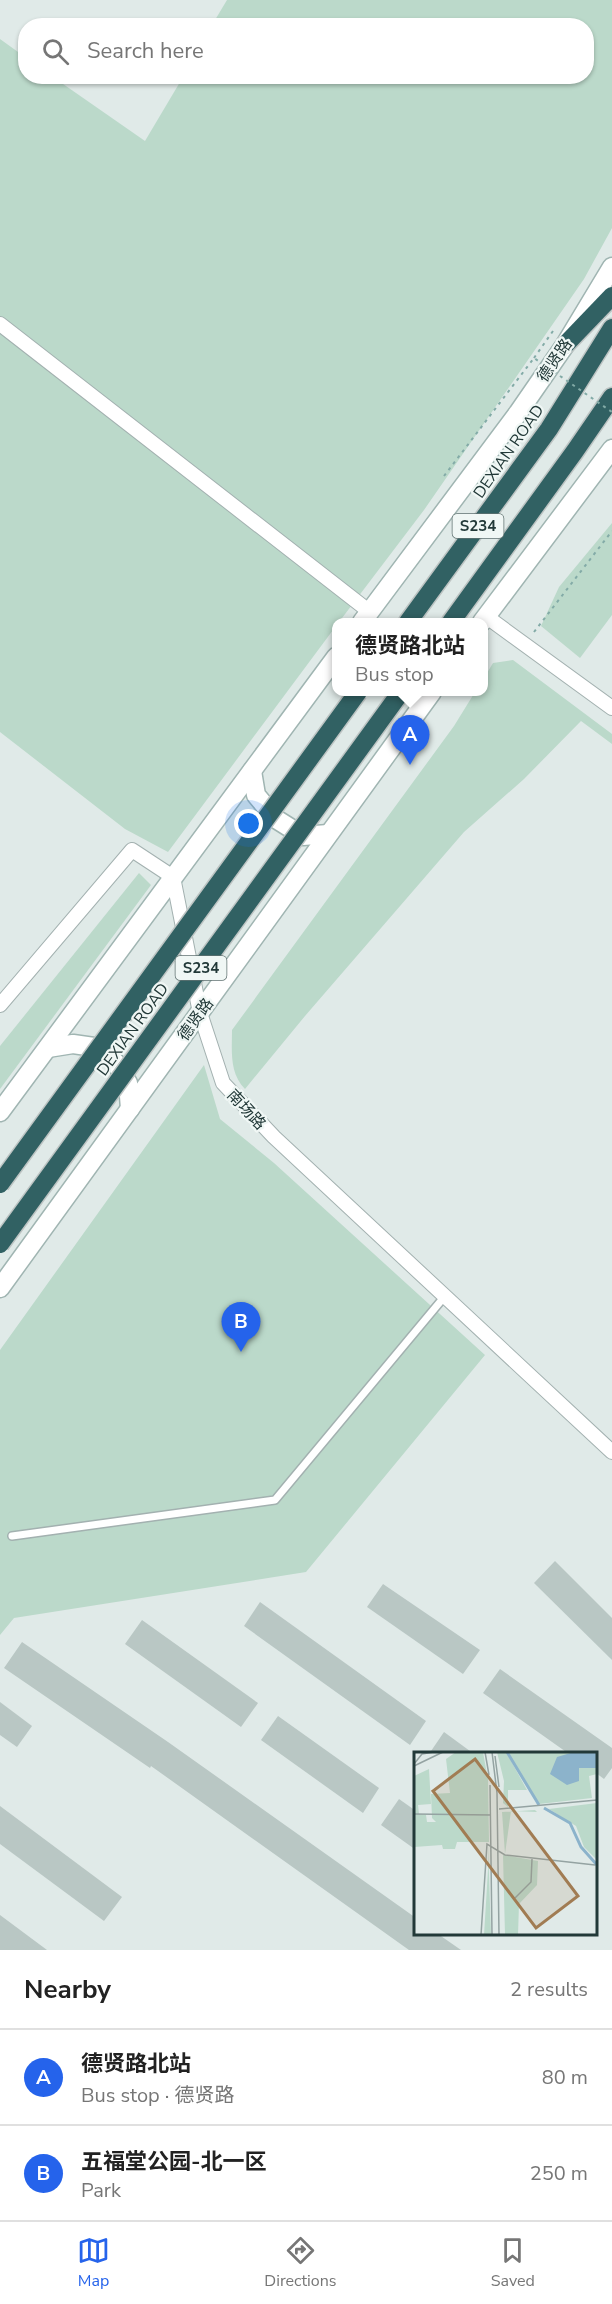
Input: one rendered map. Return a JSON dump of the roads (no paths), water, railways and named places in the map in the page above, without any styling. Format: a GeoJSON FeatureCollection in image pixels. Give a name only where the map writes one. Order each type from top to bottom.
{"type":"FeatureCollection","features":[{"type":"Feature","properties":{"kind":"highway"},"geometry":{"type":"LineString","coordinates":[[565,345],[612,296]]}},
{"type":"Feature","properties":{"kind":"highway","name":"DEXIAN ROAD"},"geometry":{"type":"LineString","coordinates":[[411,618],[549,429],[612,328]]}},
{"type":"Feature","properties":{"kind":"highway","name":"S234"},"geometry":{"type":"LineString","coordinates":[[454,618],[576,451],[612,397]]}},
{"type":"Feature","properties":{"kind":"highway","name":"DEXIAN ROAD"},"geometry":{"type":"LineString","coordinates":[[0,1184],[355,696]]}},
{"type":"Feature","properties":{"kind":"highway","name":"DEXIAN ROAD"},"geometry":{"type":"LineString","coordinates":[[0,1244],[398,696]]}},
{"type":"Feature","properties":{"kind":"street","name":"德贤路"},"geometry":{"type":"LineString","coordinates":[[366,617],[518,413],[565,345],[612,267]]}},
{"type":"Feature","properties":{"kind":"street"},"geometry":{"type":"LineString","coordinates":[[0,324],[366,617]]}},
{"type":"Feature","properties":{"kind":"street"},"geometry":{"type":"LineString","coordinates":[[486,618],[612,449]]}},
{"type":"Feature","properties":{"kind":"street"},"geometry":{"type":"LineString","coordinates":[[488,622],[612,708]]}},
{"type":"Feature","properties":{"kind":"street"},"geometry":{"type":"LineString","coordinates":[[0,1112],[332,662]]}},
{"type":"Feature","properties":{"kind":"street","name":"德贤路"},"geometry":{"type":"LineString","coordinates":[[0,1288],[429,696]]}},
{"type":"Feature","properties":{"kind":"street"},"geometry":{"type":"LineString","coordinates":[[252,771],[256,795],[276,819],[303,837],[328,834]]}},
{"type":"Feature","properties":{"kind":"street"},"geometry":{"type":"LineString","coordinates":[[0,1005],[132,850],[173,877]]}},
{"type":"Feature","properties":{"kind":"street","name":"南场路"},"geometry":{"type":"LineString","coordinates":[[173,877],[200,1013],[223,1083],[274,1137],[612,1452]]}},
{"type":"Feature","properties":{"kind":"street"},"geometry":{"type":"LineString","coordinates":[[48,1047],[73,1044],[94,1047],[115,1062],[128,1083],[130,1109]]}},
{"type":"Feature","properties":{"kind":"lane"},"geometry":{"type":"LineString","coordinates":[[12,1536],[275,1500],[444,1296]]}},
{"type":"Feature","properties":{"kind":"place","name":"德贤路北站"},"geometry":{"type":"Point","coordinates":[410,765]}},
{"type":"Feature","properties":{"kind":"place","name":"五福堂公园-北一区"},"geometry":{"type":"Point","coordinates":[241,1352]}}]}
